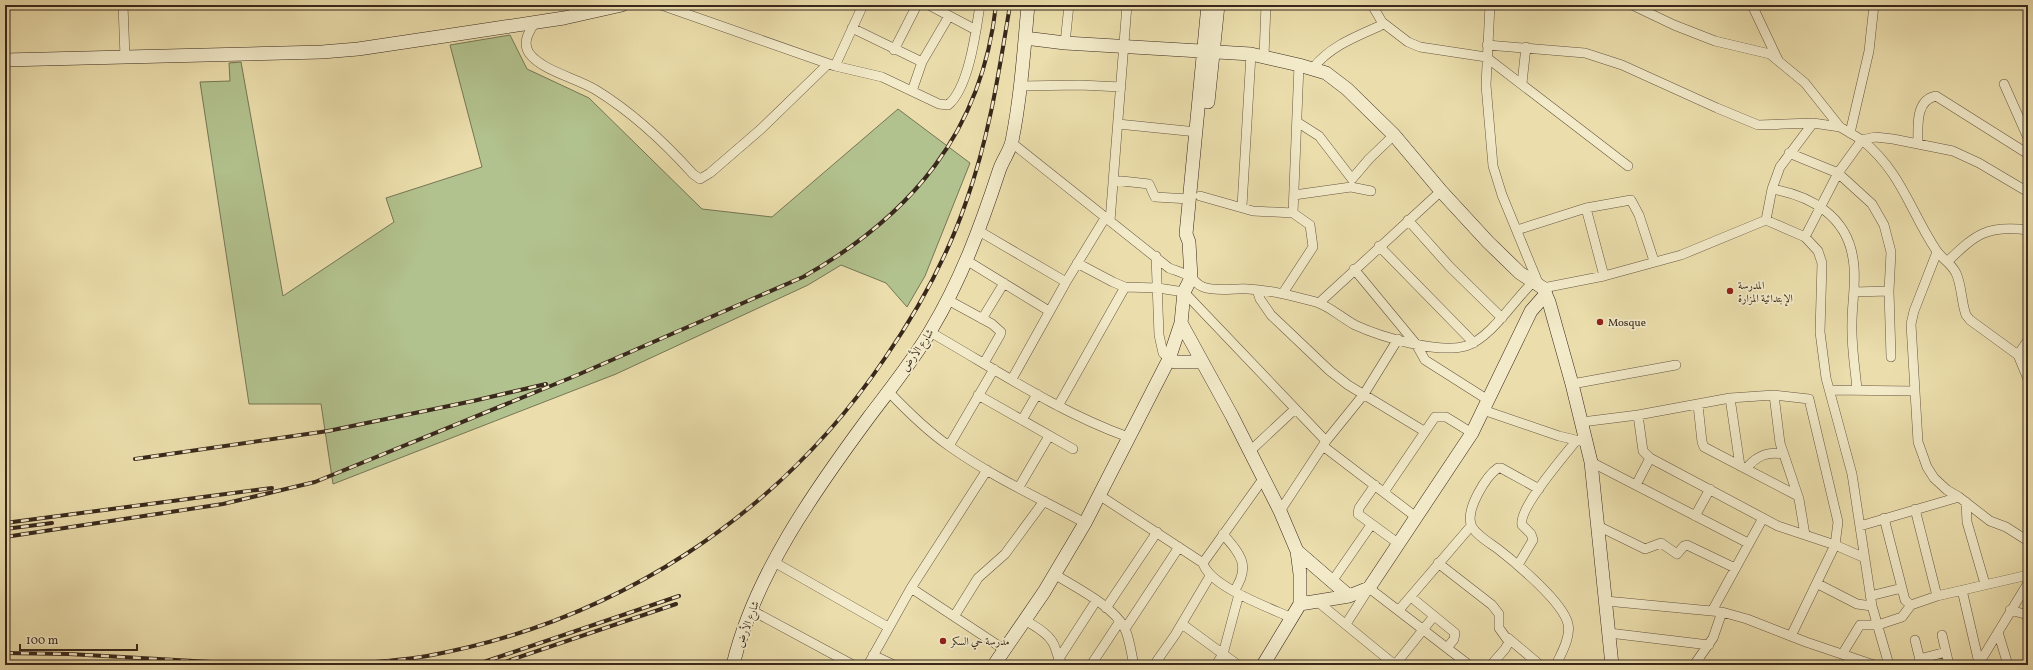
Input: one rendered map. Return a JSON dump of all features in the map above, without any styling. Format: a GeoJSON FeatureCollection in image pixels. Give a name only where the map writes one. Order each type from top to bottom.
{"type":"FeatureCollection","features":[{"type":"Feature","properties":{"kind":"street"},"geometry":{"type":"LineString","coordinates":[[123,5],[125,57]]}},
{"type":"Feature","properties":{"kind":"street"},"geometry":{"type":"LineString","coordinates":[[5,60],[358,49],[535,22],[622,5]]}},
{"type":"Feature","properties":{"kind":"street"},"geometry":{"type":"LineString","coordinates":[[661,5],[832,65],[868,73],[940,104],[948,105],[951,103],[964,77],[972,54],[980,5]]}},
{"type":"Feature","properties":{"kind":"street"},"geometry":{"type":"LineString","coordinates":[[535,22],[526,36],[526,42],[532,56],[555,71],[583,82],[608,98],[657,137],[693,174],[700,179],[710,173],[761,129],[832,65],[863,5]]}},
{"type":"Feature","properties":{"kind":"street"},"geometry":{"type":"LineString","coordinates":[[894,50],[917,5]]}},
{"type":"Feature","properties":{"kind":"street"},"geometry":{"type":"LineString","coordinates":[[929,5],[976,30]]}},
{"type":"Feature","properties":{"kind":"street","name":"شارع الأرض"},"geometry":{"type":"LineString","coordinates":[[733,665],[751,610],[774,562],[844,451],[930,332],[948,300],[979,231],[1000,168],[1012,143],[1028,5]]}},
{"type":"Feature","properties":{"kind":"street"},"geometry":{"type":"LineString","coordinates":[[1065,43],[1069,5]]}},
{"type":"Feature","properties":{"kind":"street"},"geometry":{"type":"LineString","coordinates":[[1012,379],[1077,263],[1108,220],[1118,124],[1127,5]]}},
{"type":"Feature","properties":{"kind":"street"},"geometry":{"type":"LineString","coordinates":[[994,665],[1025,620],[1084,523],[1169,359],[1181,324],[1184,292],[1191,278],[1189,242],[1186,234],[1195,198],[1202,154],[1209,51],[1208,5]]}},
{"type":"Feature","properties":{"kind":"street"},"geometry":{"type":"LineString","coordinates":[[1195,198],[1197,132],[1209,51],[1218,5]]}},
{"type":"Feature","properties":{"kind":"street"},"geometry":{"type":"LineString","coordinates":[[1242,206],[1258,55],[1266,5]]}},
{"type":"Feature","properties":{"kind":"street"},"geometry":{"type":"LineString","coordinates":[[1372,5],[1384,24],[1398,36],[1420,46],[1486,57],[1522,83],[1628,166]]}},
{"type":"Feature","properties":{"kind":"street"},"geometry":{"type":"LineString","coordinates":[[1490,5],[1486,57],[1486,98],[1493,166],[1502,196],[1540,287],[1572,384],[1582,422],[1582,441],[1591,462],[1613,665]]}},
{"type":"Feature","properties":{"kind":"street"},"geometry":{"type":"LineString","coordinates":[[1632,5],[1641,7],[1682,29],[1715,41],[1770,54],[1805,83],[1840,127],[1862,140],[1878,154],[1899,181],[1937,252],[1948,261],[1957,277],[1963,307],[1970,320],[2018,356],[2028,379]]}},
{"type":"Feature","properties":{"kind":"street"},"geometry":{"type":"LineString","coordinates":[[1752,5],[1778,60]]}},
{"type":"Feature","properties":{"kind":"street"},"geometry":{"type":"LineString","coordinates":[[1850,133],[1867,59],[1874,5]]}},
{"type":"Feature","properties":{"kind":"street"},"geometry":{"type":"LineString","coordinates":[[912,91],[922,62],[949,16]]}},
{"type":"Feature","properties":{"kind":"street"},"geometry":{"type":"LineString","coordinates":[[1313,68],[1321,58],[1332,49],[1384,24]]}},
{"type":"Feature","properties":{"kind":"street"},"geometry":{"type":"LineString","coordinates":[[852,28],[894,50],[922,62]]}},
{"type":"Feature","properties":{"kind":"street"},"geometry":{"type":"LineString","coordinates":[[1025,38],[1065,43],[1124,45],[1258,55],[1300,64],[1326,73],[1340,83],[1394,136],[1441,191],[1488,242],[1520,273],[1540,287]]}},
{"type":"Feature","properties":{"kind":"street"},"geometry":{"type":"LineString","coordinates":[[1487,45],[1569,50],[1600,57],[1758,125],[1813,123],[1840,127]]}},
{"type":"Feature","properties":{"kind":"street"},"geometry":{"type":"LineString","coordinates":[[1522,83],[1526,47]]}},
{"type":"Feature","properties":{"kind":"street"},"geometry":{"type":"LineString","coordinates":[[1293,213],[1300,64]]}},
{"type":"Feature","properties":{"kind":"street"},"geometry":{"type":"LineString","coordinates":[[2004,84],[2028,138]]}},
{"type":"Feature","properties":{"kind":"street"},"geometry":{"type":"LineString","coordinates":[[1019,86],[1080,85],[1120,87]]}},
{"type":"Feature","properties":{"kind":"street"},"geometry":{"type":"LineString","coordinates":[[1918,143],[1919,112],[1925,102],[1931,97],[1936,96],[2028,154]]}},
{"type":"Feature","properties":{"kind":"street"},"geometry":{"type":"LineString","coordinates":[[1297,122],[1319,136],[1351,183]]}},
{"type":"Feature","properties":{"kind":"street"},"geometry":{"type":"LineString","coordinates":[[1766,220],[1772,189],[1780,167],[1789,153],[1813,123]]}},
{"type":"Feature","properties":{"kind":"street"},"geometry":{"type":"LineString","coordinates":[[1118,124],[1197,132]]}},
{"type":"Feature","properties":{"kind":"street"},"geometry":{"type":"LineString","coordinates":[[1351,183],[1369,160],[1394,136]]}},
{"type":"Feature","properties":{"kind":"street"},"geometry":{"type":"LineString","coordinates":[[1805,237],[1838,174],[1862,140],[1893,138],[1953,151],[1979,163],[2028,192]]}},
{"type":"Feature","properties":{"kind":"street"},"geometry":{"type":"LineString","coordinates":[[1012,143],[1170,268],[1191,278],[1198,286],[1211,289],[1257,290],[1283,293],[1319,302],[1355,325],[1432,348],[1464,347],[1474,343],[1502,318],[1521,293],[1540,287],[1604,276],[1654,261],[1681,255],[1766,220],[1805,237],[1818,251],[1822,263],[1820,332],[1826,378],[1852,474],[1870,596],[1889,665]]}},
{"type":"Feature","properties":{"kind":"street"},"geometry":{"type":"LineString","coordinates":[[1789,153],[1838,174],[1872,204],[1884,225],[1891,252],[1889,291],[1891,357]]}},
{"type":"Feature","properties":{"kind":"street"},"geometry":{"type":"LineString","coordinates":[[1113,180],[1149,184],[1155,197],[1195,198],[1242,206],[1262,212],[1293,213],[1310,225],[1313,247],[1283,293]]}},
{"type":"Feature","properties":{"kind":"street"},"geometry":{"type":"LineString","coordinates":[[1294,195],[1351,183],[1371,191]]}},
{"type":"Feature","properties":{"kind":"street"},"geometry":{"type":"LineString","coordinates":[[1772,189],[1793,193],[1822,207],[1832,215],[1846,235],[1853,259],[1854,292],[1852,336],[1857,389]]}},
{"type":"Feature","properties":{"kind":"street"},"geometry":{"type":"LineString","coordinates":[[1319,302],[1441,191]]}},
{"type":"Feature","properties":{"kind":"street"},"geometry":{"type":"LineString","coordinates":[[1517,230],[1586,208],[1633,202],[1654,261]]}},
{"type":"Feature","properties":{"kind":"street"},"geometry":{"type":"LineString","coordinates":[[1586,208],[1604,276]]}},
{"type":"Feature","properties":{"kind":"street"},"geometry":{"type":"LineString","coordinates":[[1408,220],[1450,267],[1502,318]]}},
{"type":"Feature","properties":{"kind":"street"},"geometry":{"type":"LineString","coordinates":[[1948,261],[1971,240],[1986,233],[1999,228],[2028,230]]}},
{"type":"Feature","properties":{"kind":"street"},"geometry":{"type":"LineString","coordinates":[[979,231],[1066,282]]}},
{"type":"Feature","properties":{"kind":"street"},"geometry":{"type":"LineString","coordinates":[[1379,246],[1474,343]]}},
{"type":"Feature","properties":{"kind":"street"},"geometry":{"type":"LineString","coordinates":[[1937,252],[1914,311],[1911,324],[1918,442],[1921,454],[1934,478],[1947,490],[1962,499],[1990,521],[2006,527],[2028,541]]}},
{"type":"Feature","properties":{"kind":"street"},"geometry":{"type":"LineString","coordinates":[[1156,256],[1160,345],[1163,353],[1175,362],[1202,362]]}},
{"type":"Feature","properties":{"kind":"street"},"geometry":{"type":"LineString","coordinates":[[966,260],[1049,311]]}},
{"type":"Feature","properties":{"kind":"street"},"geometry":{"type":"LineString","coordinates":[[1077,263],[1106,279],[1125,287],[1158,288],[1184,292],[1295,409],[1324,444],[1416,517]]}},
{"type":"Feature","properties":{"kind":"street"},"geometry":{"type":"LineString","coordinates":[[1354,269],[1416,344],[1422,357],[1428,363],[1485,405],[1582,441]]}},
{"type":"Feature","properties":{"kind":"street"},"geometry":{"type":"LineString","coordinates":[[982,319],[1004,283]]}},
{"type":"Feature","properties":{"kind":"street"},"geometry":{"type":"LineString","coordinates":[[1058,406],[1125,287]]}},
{"type":"Feature","properties":{"kind":"street"},"geometry":{"type":"LineString","coordinates":[[1346,624],[1472,433],[1531,311],[1540,287]]}},
{"type":"Feature","properties":{"kind":"street"},"geometry":{"type":"LineString","coordinates":[[1257,290],[1262,304],[1277,321],[1330,371],[1348,385],[1424,431]]}},
{"type":"Feature","properties":{"kind":"street"},"geometry":{"type":"LineString","coordinates":[[1854,292],[1889,291]]}},
{"type":"Feature","properties":{"kind":"street"},"geometry":{"type":"LineString","coordinates":[[948,300],[992,324],[1001,332],[984,363]]}},
{"type":"Feature","properties":{"kind":"street"},"geometry":{"type":"LineString","coordinates":[[1181,324],[1249,452],[1262,480],[1280,511],[1297,551],[1300,574],[1300,604],[1263,665]]}},
{"type":"Feature","properties":{"kind":"street"},"geometry":{"type":"LineString","coordinates":[[930,332],[1058,406],[1100,426],[1128,437]]}},
{"type":"Feature","properties":{"kind":"street"},"geometry":{"type":"LineString","coordinates":[[1280,511],[1324,444],[1364,394],[1398,339]]}},
{"type":"Feature","properties":{"kind":"street"},"geometry":{"type":"LineString","coordinates":[[2018,356],[2028,340]]}},
{"type":"Feature","properties":{"kind":"street"},"geometry":{"type":"LineString","coordinates":[[1572,384],[1676,365]]}},
{"type":"Feature","properties":{"kind":"street"},"geometry":{"type":"LineString","coordinates":[[949,446],[994,369]]}},
{"type":"Feature","properties":{"kind":"street"},"geometry":{"type":"LineString","coordinates":[[1830,390],[1857,389],[1871,392],[1915,391]]}},
{"type":"Feature","properties":{"kind":"street"},"geometry":{"type":"LineString","coordinates":[[888,391],[927,429],[949,446],[987,470],[1084,523]]}},
{"type":"Feature","properties":{"kind":"street"},"geometry":{"type":"LineString","coordinates":[[1022,420],[1037,394]]}},
{"type":"Feature","properties":{"kind":"street"},"geometry":{"type":"LineString","coordinates":[[978,395],[1073,449]]}},
{"type":"Feature","properties":{"kind":"street"},"geometry":{"type":"LineString","coordinates":[[1582,422],[1638,415],[1730,398],[1774,395],[1809,399],[1838,516],[1835,545],[1818,584],[1791,636]]}},
{"type":"Feature","properties":{"kind":"street"},"geometry":{"type":"LineString","coordinates":[[1774,395],[1783,454],[1798,496],[1805,535]]}},
{"type":"Feature","properties":{"kind":"street"},"geometry":{"type":"LineString","coordinates":[[1730,398],[1743,467]]}},
{"type":"Feature","properties":{"kind":"street"},"geometry":{"type":"LineString","coordinates":[[1698,405],[1702,442],[1704,447],[1798,496]]}},
{"type":"Feature","properties":{"kind":"street"},"geometry":{"type":"LineString","coordinates":[[1249,452],[1295,409]]}},
{"type":"Feature","properties":{"kind":"street"},"geometry":{"type":"LineString","coordinates":[[1638,415],[1641,445],[1643,451],[1650,458],[1763,518],[1865,558]]}},
{"type":"Feature","properties":{"kind":"street"},"geometry":{"type":"LineString","coordinates":[[1384,492],[1431,420],[1439,416],[1446,417],[1472,433]]}},
{"type":"Feature","properties":{"kind":"street"},"geometry":{"type":"LineString","coordinates":[[1019,487],[1049,436]]}},
{"type":"Feature","properties":{"kind":"street"},"geometry":{"type":"LineString","coordinates":[[1518,565],[1533,540],[1531,534],[1522,525],[1522,517],[1539,489],[1582,441]]}},
{"type":"Feature","properties":{"kind":"street"},"geometry":{"type":"LineString","coordinates":[[1743,467],[1769,452],[1783,454]]}},
{"type":"Feature","properties":{"kind":"street"},"geometry":{"type":"LineString","coordinates":[[1636,485],[1650,458]]}},
{"type":"Feature","properties":{"kind":"street"},"geometry":{"type":"LineString","coordinates":[[1591,462],[1748,543]]}},
{"type":"Feature","properties":{"kind":"street"},"geometry":{"type":"LineString","coordinates":[[1400,610],[1438,563],[1471,526],[1471,515],[1477,497],[1490,475],[1498,468],[1501,468],[1539,489]]}},
{"type":"Feature","properties":{"kind":"street"},"geometry":{"type":"LineString","coordinates":[[868,665],[911,588],[987,470]]}},
{"type":"Feature","properties":{"kind":"street"},"geometry":{"type":"LineString","coordinates":[[1203,563],[1262,480]]}},
{"type":"Feature","properties":{"kind":"street"},"geometry":{"type":"LineString","coordinates":[[1375,485],[1357,512],[1370,525],[1399,544]]}},
{"type":"Feature","properties":{"kind":"street"},"geometry":{"type":"LineString","coordinates":[[1694,516],[1710,489]]}},
{"type":"Feature","properties":{"kind":"street"},"geometry":{"type":"LineString","coordinates":[[1099,495],[1203,563],[1210,576],[1236,593],[1292,618]]}},
{"type":"Feature","properties":{"kind":"street"},"geometry":{"type":"LineString","coordinates":[[1860,526],[1915,509],[1962,499]]}},
{"type":"Feature","properties":{"kind":"street"},"geometry":{"type":"LineString","coordinates":[[1962,499],[1985,584]]}},
{"type":"Feature","properties":{"kind":"street"},"geometry":{"type":"LineString","coordinates":[[955,615],[978,578],[1005,554],[1044,501]]}},
{"type":"Feature","properties":{"kind":"street"},"geometry":{"type":"LineString","coordinates":[[1915,509],[1937,596]]}},
{"type":"Feature","properties":{"kind":"street"},"geometry":{"type":"LineString","coordinates":[[1712,611],[1763,518]]}},
{"type":"Feature","properties":{"kind":"street"},"geometry":{"type":"LineString","coordinates":[[1884,518],[1905,600],[1911,605]]}},
{"type":"Feature","properties":{"kind":"street"},"geometry":{"type":"LineString","coordinates":[[1333,580],[1370,525]]}},
{"type":"Feature","properties":{"kind":"street"},"geometry":{"type":"LineString","coordinates":[[1471,526],[1518,565],[1556,604],[1568,625],[1567,638],[1556,665]]}},
{"type":"Feature","properties":{"kind":"street"},"geometry":{"type":"LineString","coordinates":[[1598,526],[1645,549],[1661,543],[1677,554],[1684,546],[1687,545],[1735,568]]}},
{"type":"Feature","properties":{"kind":"street"},"geometry":{"type":"LineString","coordinates":[[1106,608],[1157,532]]}},
{"type":"Feature","properties":{"kind":"street"},"geometry":{"type":"LineString","coordinates":[[1216,665],[1223,654],[1236,593],[1243,577],[1243,565],[1236,549],[1223,534]]}},
{"type":"Feature","properties":{"kind":"street"},"geometry":{"type":"LineString","coordinates":[[1091,665],[1179,547]]}},
{"type":"Feature","properties":{"kind":"street"},"geometry":{"type":"LineString","coordinates":[[1297,551],[1333,580],[1349,596]]}},
{"type":"Feature","properties":{"kind":"street"},"geometry":{"type":"LineString","coordinates":[[774,562],[888,627]]}},
{"type":"Feature","properties":{"kind":"street"},"geometry":{"type":"LineString","coordinates":[[1438,563],[1496,608],[1499,614],[1498,628],[1540,665]]}},
{"type":"Feature","properties":{"kind":"street"},"geometry":{"type":"LineString","coordinates":[[1054,574],[1106,608],[1122,625],[1134,665]]}},
{"type":"Feature","properties":{"kind":"street"},"geometry":{"type":"LineString","coordinates":[[1843,653],[1860,625],[1878,625],[1902,617],[1911,605],[1937,596],[2028,575]]}},
{"type":"Feature","properties":{"kind":"street"},"geometry":{"type":"LineString","coordinates":[[1154,665],[1182,624],[1210,576]]}},
{"type":"Feature","properties":{"kind":"street"},"geometry":{"type":"LineString","coordinates":[[1979,664],[2010,610],[2028,583]]}},
{"type":"Feature","properties":{"kind":"street"},"geometry":{"type":"LineString","coordinates":[[1818,584],[1857,604],[1872,606]]}},
{"type":"Feature","properties":{"kind":"street"},"geometry":{"type":"LineString","coordinates":[[911,588],[955,615],[1005,650]]}},
{"type":"Feature","properties":{"kind":"street"},"geometry":{"type":"LineString","coordinates":[[1300,604],[1349,596],[1369,588]]}},
{"type":"Feature","properties":{"kind":"street"},"geometry":{"type":"LineString","coordinates":[[1369,588],[1400,610],[1469,665]]}},
{"type":"Feature","properties":{"kind":"street"},"geometry":{"type":"LineString","coordinates":[[1870,596],[1902,588]]}},
{"type":"Feature","properties":{"kind":"street"},"geometry":{"type":"LineString","coordinates":[[1962,590],[1979,664]]}},
{"type":"Feature","properties":{"kind":"street"},"geometry":{"type":"LineString","coordinates":[[1411,597],[1455,633],[1454,638],[1448,647]]}},
{"type":"Feature","properties":{"kind":"street"},"geometry":{"type":"LineString","coordinates":[[1061,662],[1096,601]]}},
{"type":"Feature","properties":{"kind":"street"},"geometry":{"type":"LineString","coordinates":[[1606,601],[1722,612],[1747,619],[1791,636],[1843,653],[1864,663],[1874,665]]}},
{"type":"Feature","properties":{"kind":"street"},"geometry":{"type":"LineString","coordinates":[[1318,602],[1395,665],[1434,616]]}},
{"type":"Feature","properties":{"kind":"street"},"geometry":{"type":"LineString","coordinates":[[751,610],[853,665]]}},
{"type":"Feature","properties":{"kind":"street"},"geometry":{"type":"LineString","coordinates":[[2010,610],[2028,615]]}},
{"type":"Feature","properties":{"kind":"street"},"geometry":{"type":"LineString","coordinates":[[1695,664],[1713,638],[1722,612]]}},
{"type":"Feature","properties":{"kind":"street"},"geometry":{"type":"LineString","coordinates":[[1025,620],[1043,631],[1052,640],[1061,662]]}},
{"type":"Feature","properties":{"kind":"street"},"geometry":{"type":"LineString","coordinates":[[1182,624],[1238,665]]}},
{"type":"Feature","properties":{"kind":"street"},"geometry":{"type":"LineString","coordinates":[[1998,632],[2008,665]]}},
{"type":"Feature","properties":{"kind":"street"},"geometry":{"type":"LineString","coordinates":[[1609,633],[1709,645]]}},
{"type":"Feature","properties":{"kind":"street"},"geometry":{"type":"LineString","coordinates":[[1942,635],[1949,665]]}},
{"type":"Feature","properties":{"kind":"street"},"geometry":{"type":"LineString","coordinates":[[1491,665],[1508,645],[1508,638]]}},
{"type":"Feature","properties":{"kind":"street"},"geometry":{"type":"LineString","coordinates":[[1915,640],[1920,663],[1946,652]]}},
{"type":"Feature","properties":{"kind":"street"},"geometry":{"type":"LineString","coordinates":[[873,655],[894,665]]}},
{"type":"Feature","properties":{"kind":"street"},"geometry":{"type":"LineString","coordinates":[[1695,664],[1708,665]]}},
{"type":"Feature","properties":{"kind":"green space"},"geometry":{"type":"Polygon","coordinates":[[[510,35],[527,69],[589,98],[702,209],[772,217],[898,109],[970,163],[925,276],[907,307],[886,283],[841,265],[808,285],[616,374],[333,484],[321,404],[249,404],[200,82],[230,81],[229,63],[241,62],[283,296],[394,222],[386,198],[482,167],[450,45],[510,35]]]}},
{"type":"Feature","properties":{"kind":"railway"},"geometry":{"type":"LineString","coordinates":[[5,537],[223,504],[315,482],[575,376],[803,277],[842,253],[877,227],[908,198],[935,166],[957,131],[975,92],[988,51],[996,5]]}},
{"type":"Feature","properties":{"kind":"railway"},"geometry":{"type":"LineString","coordinates":[[334,665],[393,661],[427,656],[496,640],[563,617],[627,588],[687,554],[743,513],[795,466],[843,415],[885,358],[909,321],[941,263],[966,202],[981,154],[1002,55],[1010,5]]}},
{"type":"Feature","properties":{"kind":"railway"},"geometry":{"type":"LineString","coordinates":[[135,459],[328,431],[473,401],[546,384]]}},
{"type":"Feature","properties":{"kind":"railway"},"geometry":{"type":"LineString","coordinates":[[5,523],[272,488]]}},
{"type":"Feature","properties":{"kind":"railway"},"geometry":{"type":"LineString","coordinates":[[5,529],[52,523]]}},
{"type":"Feature","properties":{"kind":"railway"},"geometry":{"type":"LineString","coordinates":[[475,665],[679,596]]}},
{"type":"Feature","properties":{"kind":"railway"},"geometry":{"type":"LineString","coordinates":[[496,665],[676,604]]}},
{"type":"Feature","properties":{"kind":"railway"},"geometry":{"type":"LineString","coordinates":[[5,653],[69,654],[265,665]]}},
{"type":"Feature","properties":{"kind":"place","name":"المدرسة الإبتدائية المزارة"},"geometry":{"type":"Point","coordinates":[1730,291]}},
{"type":"Feature","properties":{"kind":"place","name":"Mosque"},"geometry":{"type":"Point","coordinates":[1600,322]}},
{"type":"Feature","properties":{"kind":"place","name":"مدرسة حي السكر"},"geometry":{"type":"Point","coordinates":[943,641]}}]}
